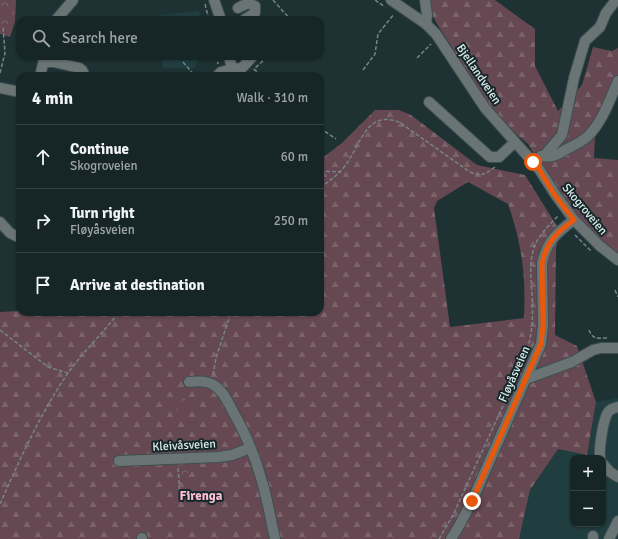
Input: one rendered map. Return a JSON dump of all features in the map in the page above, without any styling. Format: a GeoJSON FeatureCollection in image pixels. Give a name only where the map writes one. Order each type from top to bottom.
{"type":"FeatureCollection","features":[{"type":"Feature","properties":{"kind":"street"},"geometry":{"type":"LineString","coordinates":[[59,16],[73,0]]}},
{"type":"Feature","properties":{"kind":"street"},"geometry":{"type":"LineString","coordinates":[[214,0],[220,16]]}},
{"type":"Feature","properties":{"kind":"street","name":"Bjellandveien"},"geometry":{"type":"LineString","coordinates":[[391,0],[426,24],[436,34],[485,108],[539,169]]}},
{"type":"Feature","properties":{"kind":"street"},"geometry":{"type":"LineString","coordinates":[[425,0],[427,15],[426,24]]}},
{"type":"Feature","properties":{"kind":"street"},"geometry":{"type":"LineString","coordinates":[[544,156],[562,135],[576,72],[585,41],[600,27],[606,13],[616,0]]}},
{"type":"Feature","properties":{"kind":"street"},"geometry":{"type":"LineString","coordinates":[[243,16],[235,4],[248,3],[255,6],[255,13],[250,16]]}},
{"type":"Feature","properties":{"kind":"street"},"geometry":{"type":"LineString","coordinates":[[41,72],[44,60]]}},
{"type":"Feature","properties":{"kind":"street"},"geometry":{"type":"LineString","coordinates":[[47,60],[79,68],[83,72]]}},
{"type":"Feature","properties":{"kind":"street"},"geometry":{"type":"LineString","coordinates":[[230,60],[232,68]]}},
{"type":"Feature","properties":{"kind":"street"},"geometry":{"type":"LineString","coordinates":[[221,72],[232,68],[242,68],[249,60]]}},
{"type":"Feature","properties":{"kind":"street"},"geometry":{"type":"LineString","coordinates":[[429,102],[490,157],[499,157],[518,144],[534,154],[548,157],[578,144],[590,134],[607,107],[618,81]]}},
{"type":"Feature","properties":{"kind":"street"},"geometry":{"type":"LineString","coordinates":[[0,89],[16,91]]}},
{"type":"Feature","properties":{"kind":"street","name":"Skogroveien"},"geometry":{"type":"LineString","coordinates":[[539,169],[554,194],[574,220],[600,246],[618,260]]}},
{"type":"Feature","properties":{"kind":"street","name":"Fløyåsveien"},"geometry":{"type":"LineString","coordinates":[[451,539],[472,501],[536,358],[543,337],[542,272],[544,255],[552,239],[574,220]]}},
{"type":"Feature","properties":{"kind":"street"},"geometry":{"type":"LineString","coordinates":[[0,222],[10,233],[16,236]]}},
{"type":"Feature","properties":{"kind":"street"},"geometry":{"type":"LineString","coordinates":[[526,379],[572,362],[594,350],[601,348],[618,348]]}},
{"type":"Feature","properties":{"kind":"street"},"geometry":{"type":"LineString","coordinates":[[189,382],[202,381],[217,386],[235,415],[250,448],[264,485],[275,539]]}},
{"type":"Feature","properties":{"kind":"street"},"geometry":{"type":"LineString","coordinates":[[600,455],[600,446],[607,414],[612,408],[618,407]]}},
{"type":"Feature","properties":{"kind":"street","name":"Kleivåsveien"},"geometry":{"type":"LineString","coordinates":[[119,461],[218,457],[250,448]]}},
{"type":"Feature","properties":{"kind":"street"},"geometry":{"type":"LineString","coordinates":[[606,467],[618,477]]}},
{"type":"Feature","properties":{"kind":"street"},"geometry":{"type":"LineString","coordinates":[[609,539],[618,521]]}},
{"type":"Feature","properties":{"kind":"path"},"geometry":{"type":"LineString","coordinates":[[205,0],[208,16]]}},
{"type":"Feature","properties":{"kind":"path"},"geometry":{"type":"LineString","coordinates":[[273,0],[287,16]]}},
{"type":"Feature","properties":{"kind":"path"},"geometry":{"type":"LineString","coordinates":[[363,70],[375,54],[378,34],[394,14]]}},
{"type":"Feature","properties":{"kind":"path"},"geometry":{"type":"LineString","coordinates":[[0,73],[5,53],[3,26]]}},
{"type":"Feature","properties":{"kind":"path"},"geometry":{"type":"LineString","coordinates":[[417,58],[432,42]]}},
{"type":"Feature","properties":{"kind":"path"},"geometry":{"type":"LineString","coordinates":[[257,72],[254,69],[264,60]]}},
{"type":"Feature","properties":{"kind":"path"},"geometry":{"type":"LineString","coordinates":[[184,62],[193,72]]}},
{"type":"Feature","properties":{"kind":"path"},"geometry":{"type":"LineString","coordinates":[[324,185],[341,172],[369,126],[380,121],[389,120],[399,122],[476,175],[482,175],[498,164]]}},
{"type":"Feature","properties":{"kind":"path"},"geometry":{"type":"LineString","coordinates":[[324,131],[336,139]]}},
{"type":"Feature","properties":{"kind":"path"},"geometry":{"type":"LineString","coordinates":[[324,171],[341,172]]}},
{"type":"Feature","properties":{"kind":"path"},"geometry":{"type":"LineString","coordinates":[[525,356],[530,343],[532,329],[530,271],[532,254],[543,232],[559,216]]}},
{"type":"Feature","properties":{"kind":"path"},"geometry":{"type":"LineString","coordinates":[[615,290],[618,297]]}},
{"type":"Feature","properties":{"kind":"path"},"geometry":{"type":"LineString","coordinates":[[0,504],[36,427],[68,373],[116,316]]}},
{"type":"Feature","properties":{"kind":"path"},"geometry":{"type":"LineString","coordinates":[[211,383],[216,358],[230,316]]}},
{"type":"Feature","properties":{"kind":"path"},"geometry":{"type":"LineString","coordinates":[[0,330],[48,367],[68,373]]}},
{"type":"Feature","properties":{"kind":"path"},"geometry":{"type":"LineString","coordinates":[[589,330],[591,336],[593,337],[609,338]]}},
{"type":"Feature","properties":{"kind":"path"},"geometry":{"type":"LineString","coordinates":[[439,539],[453,515],[508,394]]}},
{"type":"Feature","properties":{"kind":"path"},"geometry":{"type":"LineString","coordinates":[[178,458],[180,495]]}},
{"type":"Feature","properties":{"kind":"shaded area"},"geometry":{"type":"Polygon","coordinates":[[[199,11],[200,16],[159,16],[199,11]]]}},
{"type":"Feature","properties":{"kind":"shaded area"},"geometry":{"type":"Polygon","coordinates":[[[162,60],[198,60],[195,68],[163,68],[162,60]]]}},
{"type":"Feature","properties":{"kind":"shaded area"},"geometry":{"type":"Polygon","coordinates":[[[618,398],[618,533],[616,539],[519,539],[530,490],[558,449],[587,455],[596,402],[618,398]]]}},
{"type":"Feature","properties":{"kind":"green space"},"geometry":{"type":"Polygon","coordinates":[[[0,0],[16,0],[15,22],[10,37],[0,34],[0,0]]]}},
{"type":"Feature","properties":{"kind":"green space"},"geometry":{"type":"Polygon","coordinates":[[[427,0],[495,0],[535,29],[535,66],[558,111],[582,85],[593,47],[612,51],[618,48],[618,76],[596,120],[594,158],[618,160],[618,253],[592,233],[559,194],[528,144],[497,118],[437,24],[427,5],[427,0]]]}},
{"type":"Feature","properties":{"kind":"green space"},"geometry":{"type":"Polygon","coordinates":[[[375,110],[399,110],[411,115],[477,165],[525,175],[560,231],[556,247],[555,335],[577,346],[596,402],[587,455],[558,449],[530,490],[519,539],[0,539],[0,312],[16,311],[16,316],[324,316],[324,157],[343,142],[375,110]],[[468,182],[437,201],[434,208],[450,327],[524,318],[524,274],[517,233],[508,204],[468,182]]]}},
{"type":"Feature","properties":{"kind":"green space"},"geometry":{"type":"Polygon","coordinates":[[[176,398],[185,398],[186,416],[177,416],[176,398]]]}},
{"type":"Feature","properties":{"kind":"green space"},"geometry":{"type":"Polygon","coordinates":[[[179,465],[188,465],[188,482],[180,482],[179,465]]]}},
{"type":"Feature","properties":{"kind":"district","name":"Firenga"},"geometry":{"type":"Point","coordinates":[201,495]}},
{"type":"Feature","properties":{"kind":"route"},"geometry":{"type":"LineString","coordinates":[[472,501],[541,344],[543,337],[542,264],[544,255],[552,239],[574,220],[554,194],[533,162]]}}]}
